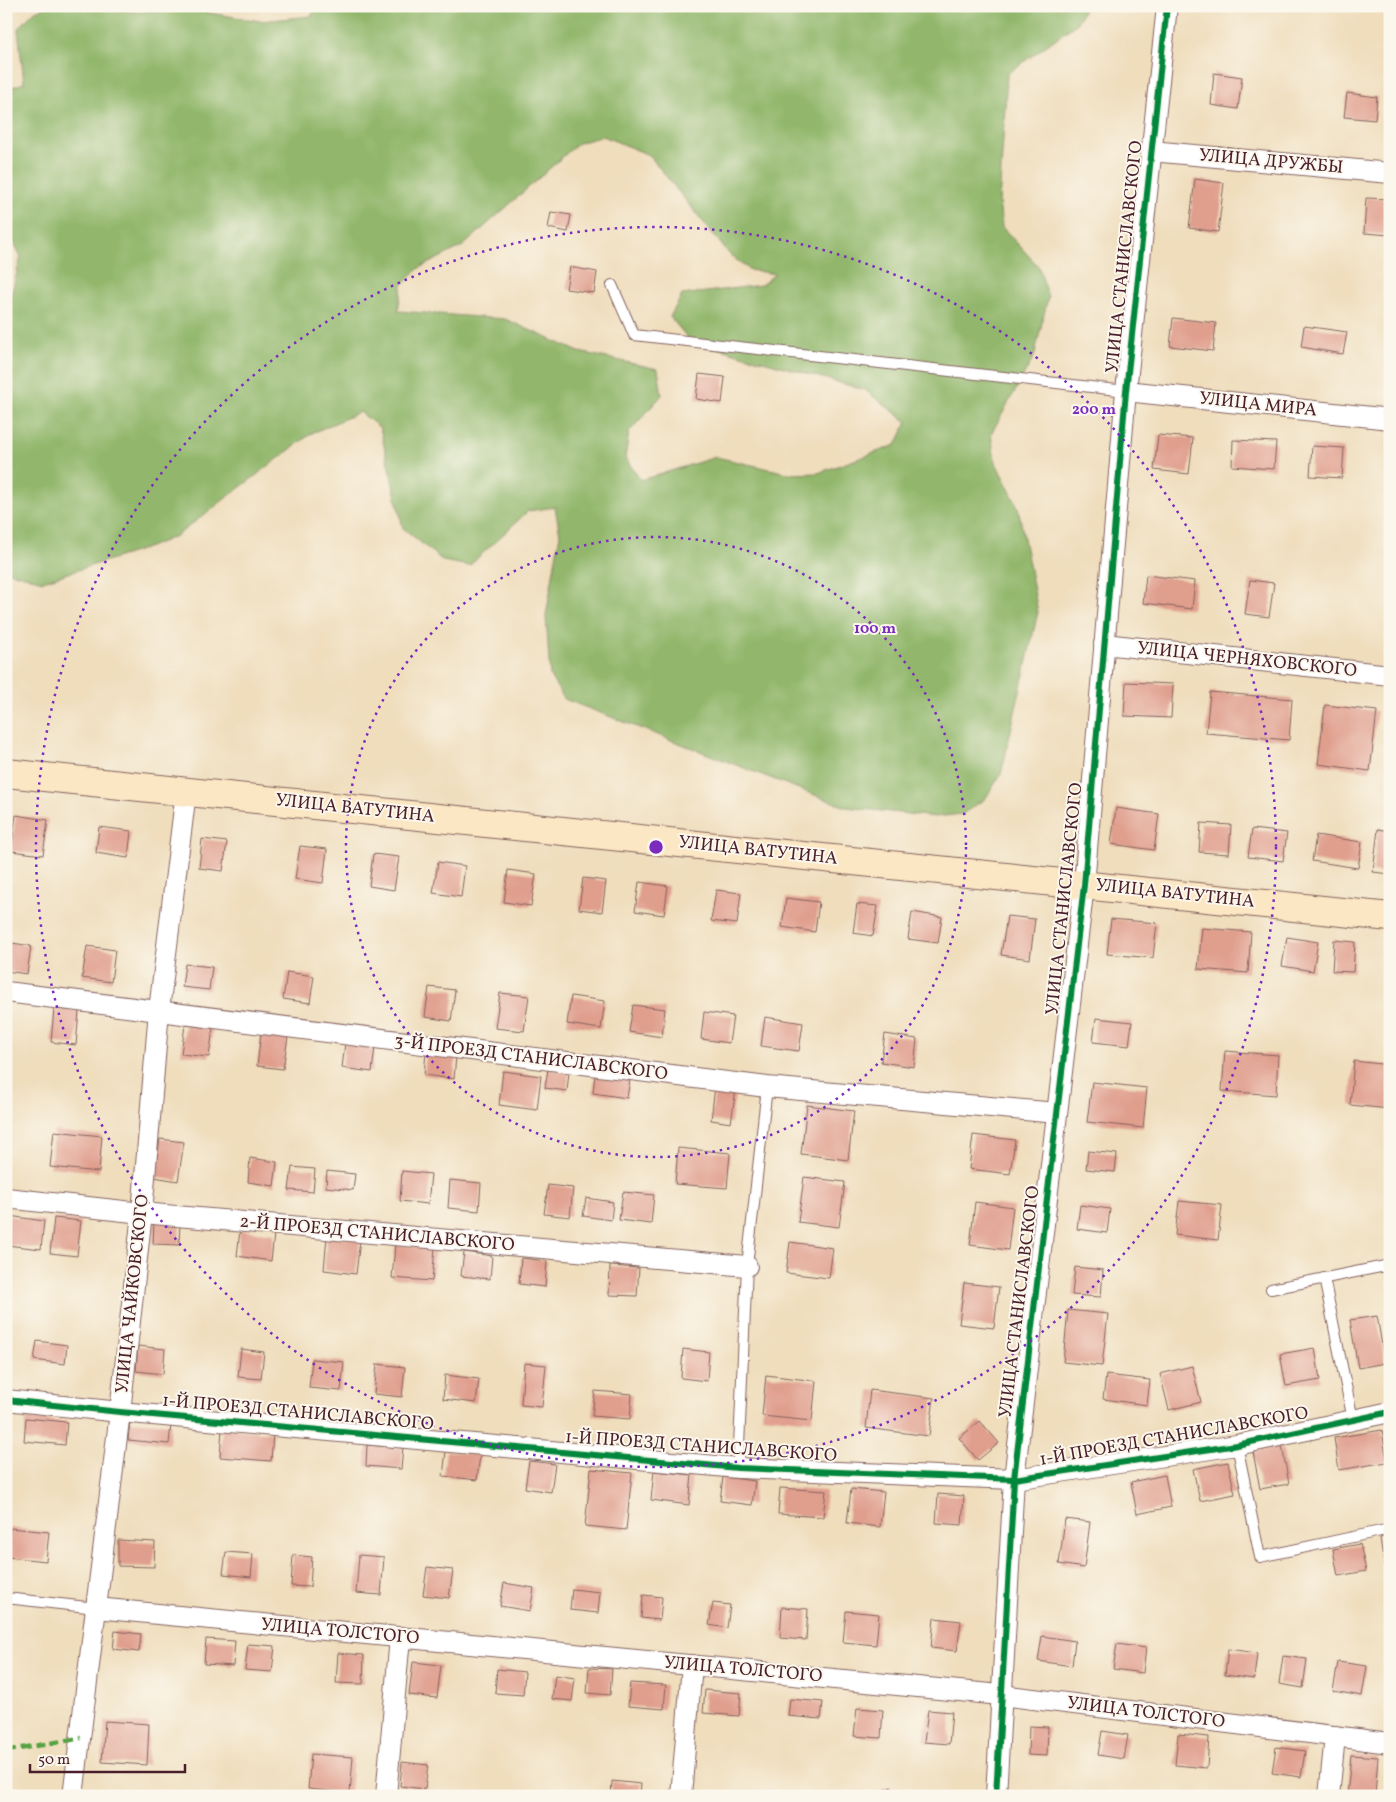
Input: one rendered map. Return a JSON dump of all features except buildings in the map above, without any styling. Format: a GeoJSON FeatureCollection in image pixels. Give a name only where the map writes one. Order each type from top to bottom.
{"type":"FeatureCollection","features":[{"type":"Feature","properties":{"kind":"street","name":"УЛИЦА СТАНИСЛАВСКОГО"},"geometry":{"type":"LineString","coordinates":[[996,1796],[1014,1479],[1084,885],[1126,391],[1167,6]]}},
{"type":"Feature","properties":{"kind":"street","name":"УЛИЦА ДРУЖБЫ"},"geometry":{"type":"LineString","coordinates":[[1151,151],[1390,173]]}},
{"type":"Feature","properties":{"kind":"street","name":"УЛИЦА МИРА"},"geometry":{"type":"LineString","coordinates":[[1126,391],[1390,419]]}},
{"type":"Feature","properties":{"kind":"street","name":"УЛИЦА ЧЕРНЯХОВСКОГО"},"geometry":{"type":"LineString","coordinates":[[1104,644],[1390,675]]}},
{"type":"Feature","properties":{"kind":"street","name":"УЛИЦА ВАТУТИНА"},"geometry":{"type":"LineString","coordinates":[[6,773],[1390,916]]}},
{"type":"Feature","properties":{"kind":"street","name":"УЛИЦА ЧАЙКОВСКОГО"},"geometry":{"type":"LineString","coordinates":[[74,1796],[120,1412],[142,1213],[159,1010],[186,792]]}},
{"type":"Feature","properties":{"kind":"street","name":"3-Й ПРОЕЗД СТАНИСЛАВСКОГО"},"geometry":{"type":"LineString","coordinates":[[6,992],[767,1088],[1057,1113]]}},
{"type":"Feature","properties":{"kind":"street","name":"2-Й ПРОЕЗД СТАНИСЛАВСКОГО"},"geometry":{"type":"LineString","coordinates":[[6,1198],[142,1213],[747,1266]]}},
{"type":"Feature","properties":{"kind":"street","name":"1-Й ПРОЕЗД СТАНИСЛАВСКОГО"},"geometry":{"type":"LineString","coordinates":[[6,1400],[738,1468],[1014,1479],[1237,1445],[1390,1412]]}},
{"type":"Feature","properties":{"kind":"street","name":"УЛИЦА ТОЛСТОГО"},"geometry":{"type":"LineString","coordinates":[[96,1608],[1001,1695],[1390,1743]]}},
{"type":"Feature","properties":{"kind":"street"},"geometry":{"type":"LineString","coordinates":[[386,1796],[400,1637]]}},
{"type":"Feature","properties":{"kind":"street"},"geometry":{"type":"LineString","coordinates":[[681,1796],[692,1665]]}},
{"type":"Feature","properties":{"kind":"street"},"geometry":{"type":"LineString","coordinates":[[1329,1796],[1335,1736]]}},
{"type":"Feature","properties":{"kind":"lane"},"geometry":{"type":"LineString","coordinates":[[612,285],[634,335],[1126,391]]}},
{"type":"Feature","properties":{"kind":"lane"},"geometry":{"type":"LineString","coordinates":[[738,1468],[747,1266],[767,1088]]}},
{"type":"Feature","properties":{"kind":"lane"},"geometry":{"type":"LineString","coordinates":[[1271,1289],[1390,1266]]}},
{"type":"Feature","properties":{"kind":"lane"},"geometry":{"type":"LineString","coordinates":[[1324,1278],[1353,1420]]}},
{"type":"Feature","properties":{"kind":"lane"},"geometry":{"type":"LineString","coordinates":[[1237,1445],[1260,1556],[1390,1529]]}},
{"type":"Feature","properties":{"kind":"lane"},"geometry":{"type":"LineString","coordinates":[[6,1598],[96,1608]]}},
{"type":"Feature","properties":{"kind":"green space"},"geometry":{"type":"Polygon","coordinates":[[[50,6],[88,6],[137,12],[183,9],[261,21],[312,16],[315,6],[1086,6],[1076,24],[1007,74],[999,202],[1002,227],[1039,267],[1048,297],[1034,357],[991,434],[995,461],[1018,507],[1038,612],[1001,774],[985,799],[962,814],[935,817],[846,807],[564,699],[550,676],[546,616],[560,534],[555,507],[528,511],[469,566],[443,561],[403,528],[380,428],[360,412],[312,433],[176,536],[150,547],[43,581],[6,571],[6,314],[21,257],[6,225],[6,89],[24,83],[18,29],[35,11],[50,6]],[[603,136],[578,143],[463,246],[419,268],[402,285],[398,311],[505,319],[579,352],[658,369],[662,395],[629,432],[625,458],[641,480],[716,457],[792,474],[818,473],[896,445],[907,422],[865,390],[710,346],[687,337],[670,317],[682,295],[761,285],[775,274],[750,270],[730,255],[649,155],[603,136]]]}},
{"type":"Feature","properties":{"kind":"marked path"},"geometry":{"type":"LineString","coordinates":[[6,1751],[81,1738]]}},
{"type":"Feature","properties":{"kind":"cycle path"},"geometry":{"type":"LineString","coordinates":[[996,1796],[1014,1479],[1084,885],[1126,391],[1167,6]]}},
{"type":"Feature","properties":{"kind":"cycle path"},"geometry":{"type":"LineString","coordinates":[[6,1400],[738,1468],[1014,1479],[1237,1445],[1390,1412]]}}]}
